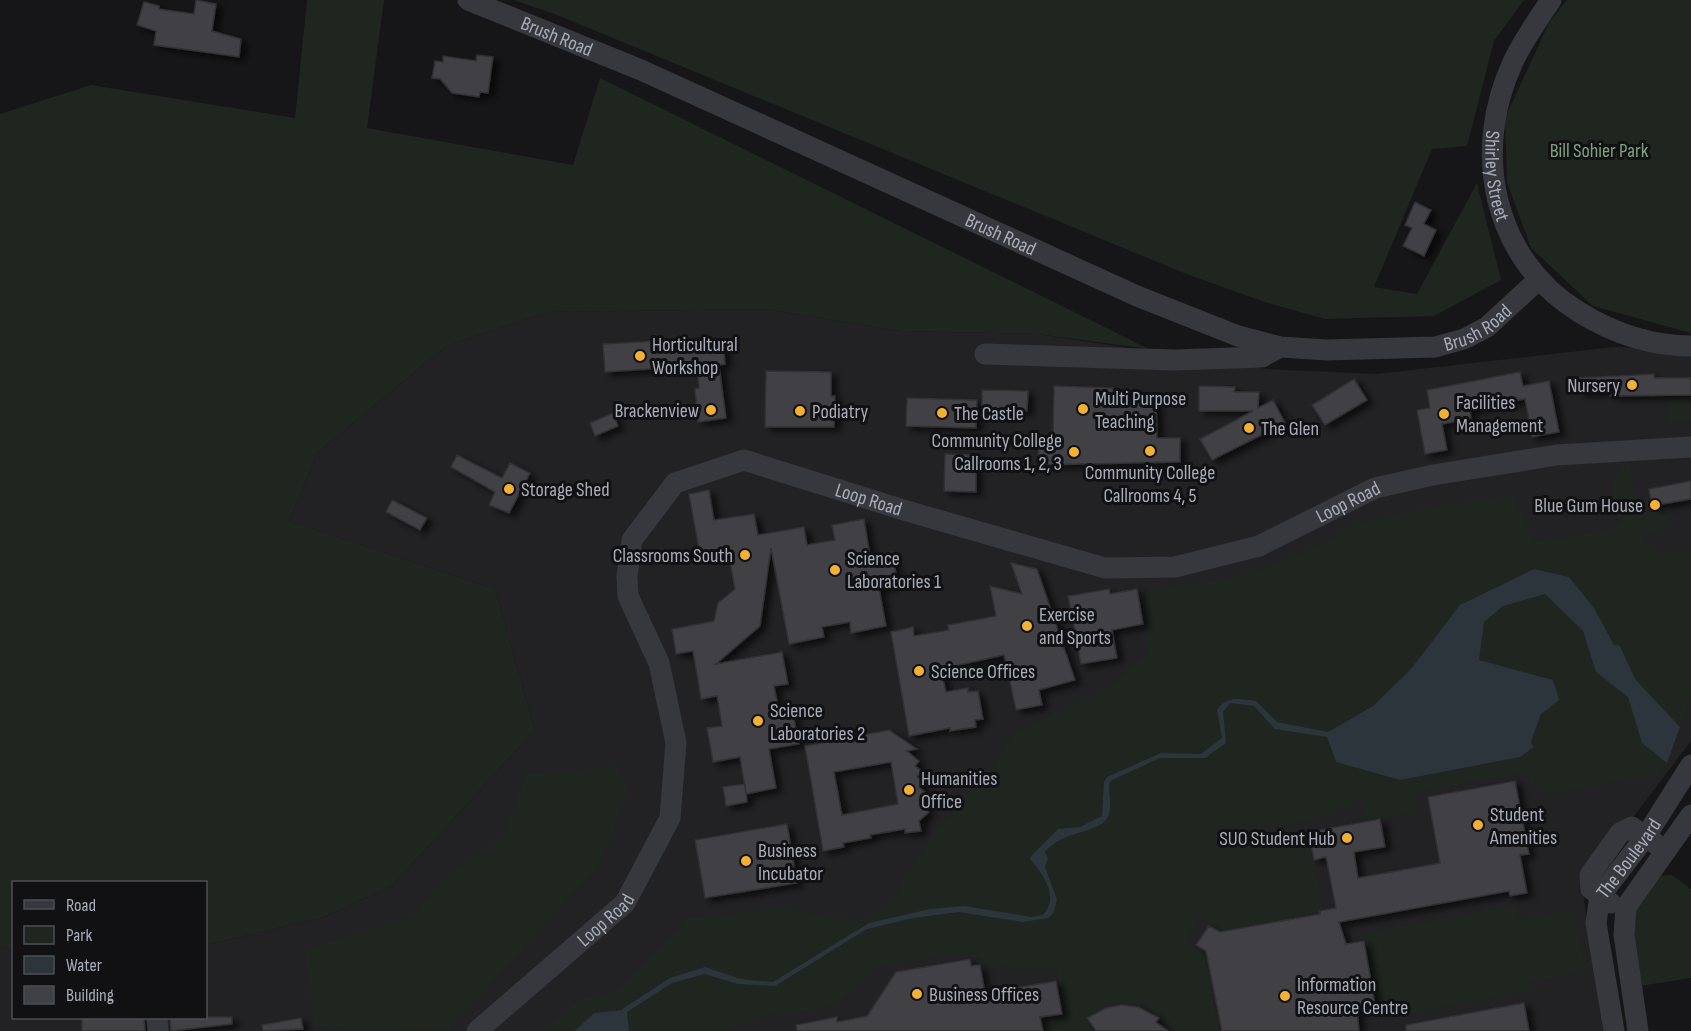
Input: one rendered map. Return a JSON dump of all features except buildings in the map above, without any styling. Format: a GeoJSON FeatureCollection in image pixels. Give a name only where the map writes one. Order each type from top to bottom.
{"type":"FeatureCollection","features":[{"type":"Feature","properties":{"kind":"street","name":"Brush Road"},"geometry":{"type":"LineString","coordinates":[[468,0],[641,70],[1137,296],[1238,336],[1280,347],[1327,350],[1435,347],[1464,339],[1487,327],[1538,280]]}},
{"type":"Feature","properties":{"kind":"street","name":"Shirley Street"},"geometry":{"type":"LineString","coordinates":[[1551,0],[1512,63],[1497,113],[1494,174],[1500,213],[1519,255],[1538,280],[1566,304],[1599,325],[1643,341],[1691,346]]}},
{"type":"Feature","properties":{"kind":"street"},"geometry":{"type":"LineString","coordinates":[[985,354],[1174,360],[1262,357],[1280,347]]}},
{"type":"Feature","properties":{"kind":"street","name":"Loop Road"},"geometry":{"type":"LineString","coordinates":[[477,1031],[625,903],[670,818],[676,743],[659,663],[628,596],[627,576],[632,540],[675,483],[744,460],[907,511],[1105,568],[1175,567],[1259,546],[1375,488],[1433,475],[1557,455],[1691,447]]}},
{"type":"Feature","properties":{"kind":"street","name":"The Boulevard"},"geometry":{"type":"LineString","coordinates":[[1609,1028],[1596,923],[1600,896],[1646,836],[1691,765]]}},
{"type":"Feature","properties":{"kind":"street","name":"The Boulevard"},"geometry":{"type":"LineString","coordinates":[[1637,1025],[1624,935],[1625,913],[1638,887],[1666,852],[1691,815]]}},
{"type":"Feature","properties":{"kind":"street"},"geometry":{"type":"LineString","coordinates":[[1646,836],[1666,852]]}},
{"type":"Feature","properties":{"kind":"street"},"geometry":{"type":"LineString","coordinates":[[1600,896],[1625,913]]}},
{"type":"Feature","properties":{"kind":"street"},"geometry":{"type":"LineString","coordinates":[[1609,1028],[1637,1025]]}},
{"type":"Feature","properties":{"kind":"shaded area"},"geometry":{"type":"Polygon","coordinates":[[[764,309],[901,331],[1037,334],[1266,369],[1376,374],[1614,347],[1691,350],[1691,741],[1628,824],[1583,893],[1603,1031],[0,1031],[0,948],[12,950],[12,1019],[207,1019],[207,945],[324,917],[392,886],[535,730],[495,589],[289,521],[318,452],[445,347],[547,312],[764,309]]]}},
{"type":"Feature","properties":{"kind":"green space"},"geometry":{"type":"Polygon","coordinates":[[[307,0],[384,0],[367,128],[573,165],[600,78],[1149,349],[1037,334],[901,331],[764,309],[547,312],[445,347],[318,452],[289,521],[495,589],[535,730],[392,886],[324,917],[207,945],[207,881],[12,881],[12,950],[0,948],[0,114],[91,85],[295,118],[307,0]]]}},
{"type":"Feature","properties":{"kind":"green space"},"geometry":{"type":"Polygon","coordinates":[[[514,0],[1524,0],[1494,41],[1467,146],[1432,149],[1374,287],[1417,294],[1477,183],[1501,280],[1434,316],[1325,319],[1265,302],[1189,275],[557,15],[514,0]]]}},
{"type":"Feature","properties":{"kind":"green space","name":"Bill Sohier Park"},"geometry":{"type":"Polygon","coordinates":[[[1567,0],[1691,0],[1691,333],[1593,306],[1531,248],[1507,182],[1505,118],[1549,23],[1567,0]]]}},
{"type":"Feature","properties":{"kind":"green space"},"geometry":{"type":"Polygon","coordinates":[[[1691,400],[1691,422],[1667,422],[1666,401],[1691,400]]]}},
{"type":"Feature","properties":{"kind":"green space"},"geometry":{"type":"Polygon","coordinates":[[[1623,463],[1630,464],[1639,513],[1657,511],[1665,516],[1668,531],[1644,536],[1645,543],[1660,552],[1691,551],[1691,697],[1680,727],[1635,679],[1620,646],[1614,646],[1595,610],[1569,577],[1533,568],[1460,605],[1412,669],[1373,706],[1326,733],[1336,762],[1400,780],[1520,757],[1531,743],[1541,714],[1510,670],[1479,660],[1484,622],[1503,606],[1545,594],[1583,631],[1596,672],[1628,697],[1642,743],[1667,763],[1660,778],[1641,778],[1548,795],[1538,787],[1530,785],[1527,772],[1415,793],[1418,812],[1359,823],[1367,795],[1317,820],[1258,829],[1311,843],[1323,909],[1318,910],[1318,913],[1220,931],[1200,918],[1185,940],[1204,953],[1219,1031],[1176,1031],[1142,1005],[1119,1002],[1097,1009],[1085,1017],[1094,1031],[1044,1031],[1042,1019],[1065,1014],[1057,970],[1009,969],[961,954],[881,966],[841,1002],[814,1010],[780,1013],[746,1021],[732,1031],[629,1031],[630,1023],[625,1009],[594,1013],[575,1031],[545,1031],[578,999],[617,991],[689,918],[779,908],[858,919],[876,913],[894,899],[905,874],[933,835],[995,764],[1012,733],[1106,690],[1144,656],[1150,645],[1146,634],[1144,597],[1155,589],[1176,584],[1215,581],[1255,571],[1316,546],[1356,523],[1445,504],[1513,495],[1536,542],[1607,530],[1622,523],[1608,506],[1611,487],[1623,463]]]}},
{"type":"Feature","properties":{"kind":"green space"},"geometry":{"type":"Polygon","coordinates":[[[614,764],[630,787],[601,862],[449,1031],[314,1026],[304,950],[414,915],[445,876],[500,840],[526,774],[574,771],[614,764]]]}},
{"type":"Feature","properties":{"kind":"green space"},"geometry":{"type":"Polygon","coordinates":[[[1672,875],[1691,889],[1691,978],[1640,986],[1633,940],[1634,917],[1638,905],[1656,876],[1672,875]]]}},
{"type":"Feature","properties":{"kind":"green space"},"geometry":{"type":"Polygon","coordinates":[[[1515,905],[1518,919],[1574,909],[1586,972],[1531,982],[1532,991],[1379,1019],[1363,933],[1515,905]]]}},
{"type":"Feature","properties":{"kind":"water"},"geometry":{"type":"Polygon","coordinates":[[[1534,569],[1569,577],[1594,608],[1614,645],[1620,646],[1635,679],[1680,727],[1667,763],[1642,743],[1628,697],[1596,672],[1583,631],[1545,594],[1503,606],[1484,622],[1479,660],[1553,680],[1559,700],[1541,714],[1531,742],[1534,747],[1520,757],[1400,780],[1336,762],[1327,737],[1275,729],[1254,706],[1230,703],[1223,712],[1226,743],[1205,758],[1160,758],[1112,780],[1109,784],[1108,817],[1097,827],[1061,840],[1045,852],[1048,859],[1045,867],[1057,899],[1054,912],[1048,918],[1023,922],[959,912],[913,918],[867,929],[775,986],[738,984],[705,974],[672,983],[627,1012],[629,1031],[575,1031],[594,1013],[621,1010],[670,978],[705,967],[740,979],[773,982],[869,923],[930,909],[965,906],[1031,917],[1043,915],[1048,908],[1050,893],[1040,872],[1030,859],[1031,856],[1058,829],[1080,827],[1102,816],[1104,782],[1107,777],[1161,753],[1201,754],[1222,738],[1217,710],[1230,700],[1256,701],[1277,722],[1328,732],[1373,706],[1411,669],[1460,605],[1534,569]]]}},
{"type":"Feature","properties":{"kind":"place","name":"Horticultural Workshop"},"geometry":{"type":"Point","coordinates":[640,356]}},
{"type":"Feature","properties":{"kind":"place","name":"Nursery"},"geometry":{"type":"Point","coordinates":[1632,385]}},
{"type":"Feature","properties":{"kind":"place","name":"Multi Purpose Teaching"},"geometry":{"type":"Point","coordinates":[1083,409]}},
{"type":"Feature","properties":{"kind":"place","name":"Brackenview"},"geometry":{"type":"Point","coordinates":[711,410]}},
{"type":"Feature","properties":{"kind":"place","name":"Podiatry"},"geometry":{"type":"Point","coordinates":[800,411]}},
{"type":"Feature","properties":{"kind":"place","name":"The Castle"},"geometry":{"type":"Point","coordinates":[942,413]}},
{"type":"Feature","properties":{"kind":"place","name":"Facilities Management"},"geometry":{"type":"Point","coordinates":[1444,414]}},
{"type":"Feature","properties":{"kind":"place","name":"The Glen"},"geometry":{"type":"Point","coordinates":[1249,428]}},
{"type":"Feature","properties":{"kind":"place","name":"Community College Callrooms 4, 5"},"geometry":{"type":"Point","coordinates":[1150,451]}},
{"type":"Feature","properties":{"kind":"place","name":"Community College Callrooms 1, 2, 3"},"geometry":{"type":"Point","coordinates":[1074,452]}},
{"type":"Feature","properties":{"kind":"place","name":"Storage Shed"},"geometry":{"type":"Point","coordinates":[509,489]}},
{"type":"Feature","properties":{"kind":"place","name":"Blue Gum House"},"geometry":{"type":"Point","coordinates":[1655,505]}},
{"type":"Feature","properties":{"kind":"place","name":"Classrooms South"},"geometry":{"type":"Point","coordinates":[745,555]}},
{"type":"Feature","properties":{"kind":"place","name":"Science Laboratories 1"},"geometry":{"type":"Point","coordinates":[835,570]}},
{"type":"Feature","properties":{"kind":"place","name":"Exercise and Sports"},"geometry":{"type":"Point","coordinates":[1027,626]}},
{"type":"Feature","properties":{"kind":"place","name":"Science Offices"},"geometry":{"type":"Point","coordinates":[919,671]}},
{"type":"Feature","properties":{"kind":"place","name":"Science Laboratories 2"},"geometry":{"type":"Point","coordinates":[758,721]}},
{"type":"Feature","properties":{"kind":"place","name":"Humanities Office"},"geometry":{"type":"Point","coordinates":[909,790]}},
{"type":"Feature","properties":{"kind":"place","name":"Student Amenities"},"geometry":{"type":"Point","coordinates":[1478,825]}},
{"type":"Feature","properties":{"kind":"place","name":"SUO Student Hub"},"geometry":{"type":"Point","coordinates":[1347,838]}},
{"type":"Feature","properties":{"kind":"place","name":"Business Incubator"},"geometry":{"type":"Point","coordinates":[746,861]}},
{"type":"Feature","properties":{"kind":"place","name":"Business Offices"},"geometry":{"type":"Point","coordinates":[917,994]}},
{"type":"Feature","properties":{"kind":"place","name":"Information Resource Centre"},"geometry":{"type":"Point","coordinates":[1285,996]}}]}
